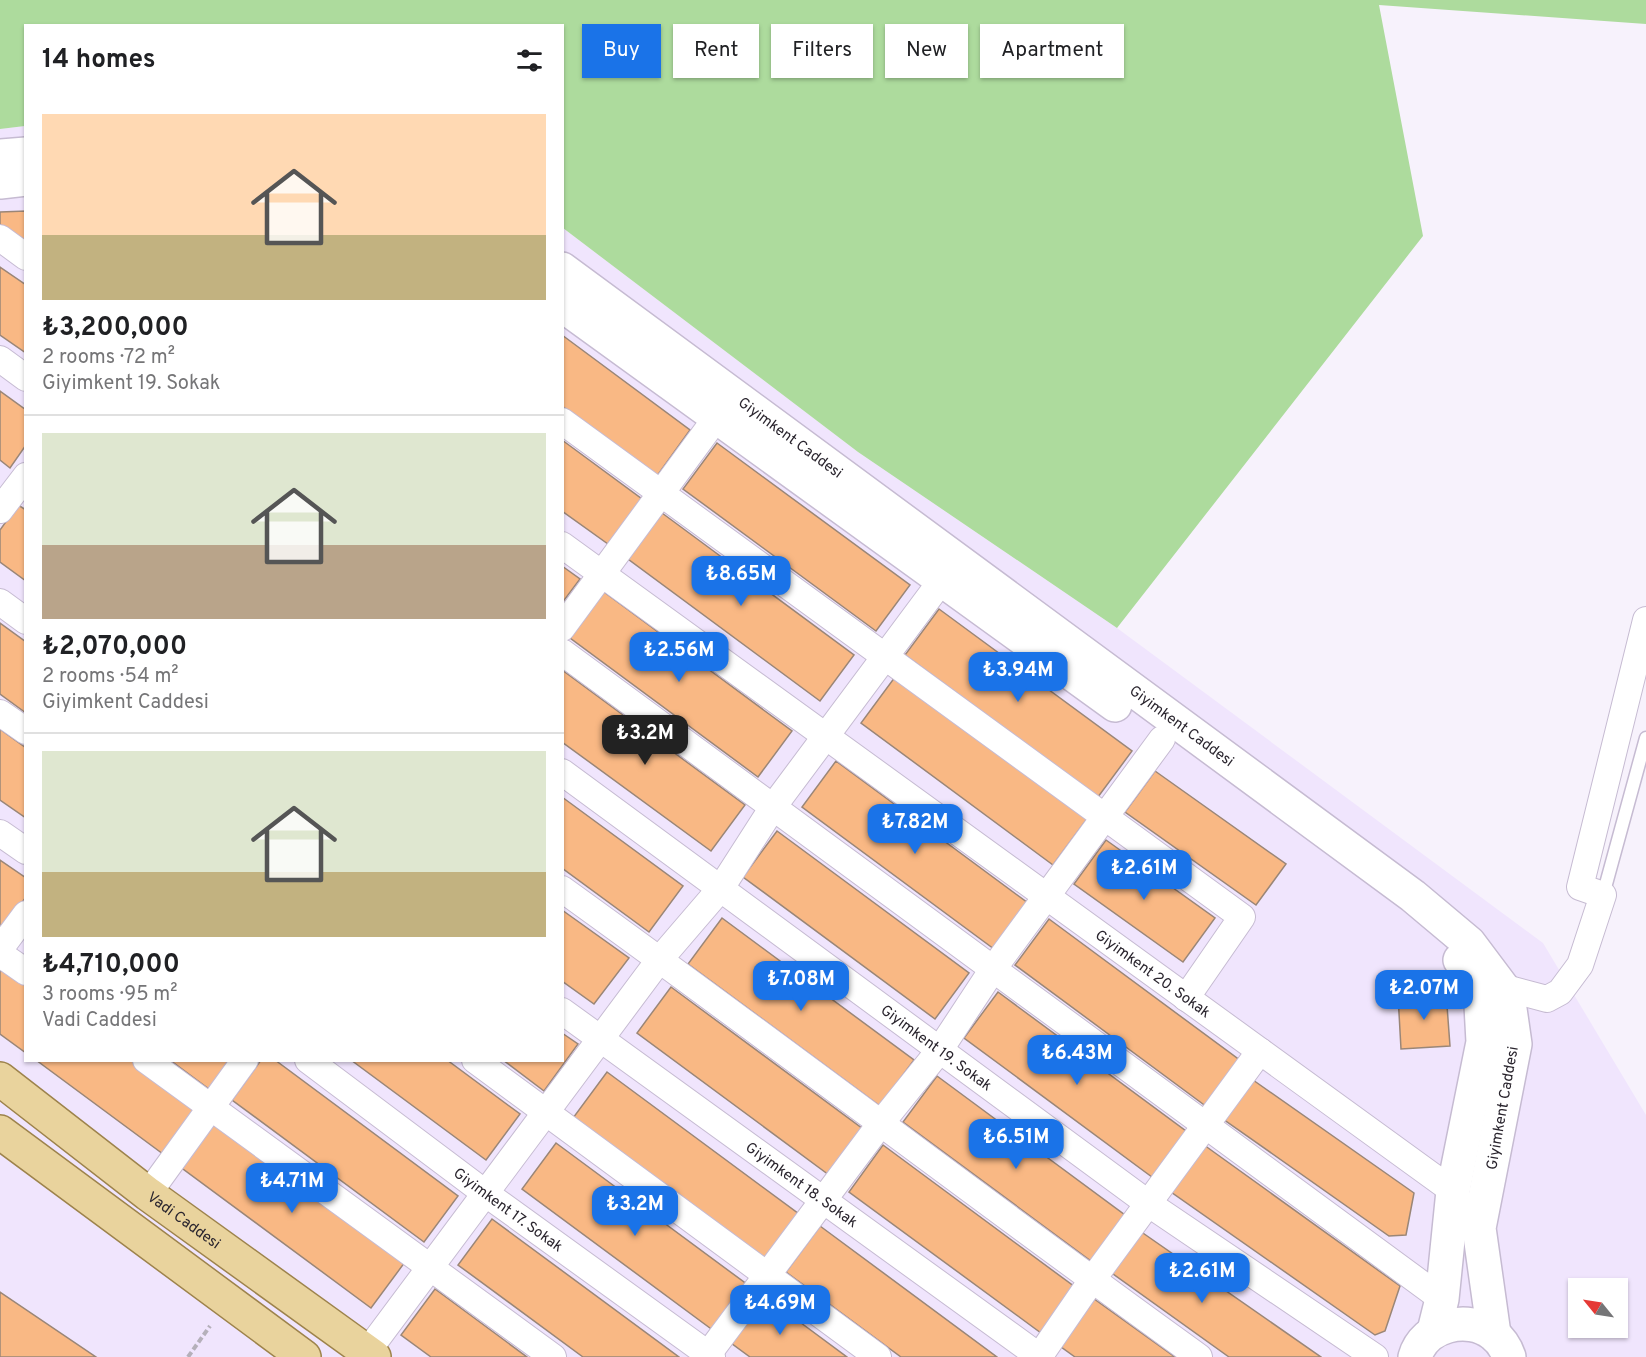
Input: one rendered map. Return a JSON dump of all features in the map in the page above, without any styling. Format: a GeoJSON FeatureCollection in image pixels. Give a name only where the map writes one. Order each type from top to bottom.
{"type":"FeatureCollection","features":[{"type":"Feature","properties":{"kind":"main road","name":"Vadi Caddesi"},"geometry":{"type":"LineString","coordinates":[[0,1079],[148,1194],[371,1355]]}},
{"type":"Feature","properties":{"kind":"main road"},"geometry":{"type":"LineString","coordinates":[[0,1132],[304,1357]]}},
{"type":"Feature","properties":{"kind":"street"},"geometry":{"type":"LineString","coordinates":[[0,156],[24,154]]}},
{"type":"Feature","properties":{"kind":"street"},"geometry":{"type":"LineString","coordinates":[[0,182],[24,179]]}},
{"type":"Feature","properties":{"kind":"street"},"geometry":{"type":"LineString","coordinates":[[0,238],[24,256]]}},
{"type":"Feature","properties":{"kind":"street","name":"Giyimkent Caddesi"},"geometry":{"type":"LineString","coordinates":[[564,270],[1413,896],[1469,943],[1491,987],[1483,1042],[1453,1191],[1442,1299],[1424,1344]]}},
{"type":"Feature","properties":{"kind":"street","name":"Giyimkent Caddesi"},"geometry":{"type":"LineString","coordinates":[[564,306],[1450,947],[1491,987],[1508,995],[1515,1044],[1479,1228],[1509,1348]]}},
{"type":"Feature","properties":{"kind":"street"},"geometry":{"type":"LineString","coordinates":[[0,359],[24,377]]}},
{"type":"Feature","properties":{"kind":"street"},"geometry":{"type":"LineString","coordinates":[[564,625],[717,417]]}},
{"type":"Feature","properties":{"kind":"street"},"geometry":{"type":"LineString","coordinates":[[564,422],[1242,917],[1186,998]]}},
{"type":"Feature","properties":{"kind":"street","name":"Giyimkent 20. Sokak"},"geometry":{"type":"LineString","coordinates":[[564,546],[1453,1191]]}},
{"type":"Feature","properties":{"kind":"street"},"geometry":{"type":"LineString","coordinates":[[371,1355],[430,1267],[600,1039],[660,959],[721,888],[773,807],[942,580]]}},
{"type":"Feature","properties":{"kind":"street"},"geometry":{"type":"LineString","coordinates":[[0,602],[24,620]]}},
{"type":"Feature","properties":{"kind":"street"},"geometry":{"type":"LineString","coordinates":[[1491,987],[1547,999],[1560,992],[1580,965],[1603,895],[1580,887],[1646,620]]}},
{"type":"Feature","properties":{"kind":"street"},"geometry":{"type":"LineString","coordinates":[[564,653],[1442,1299]]}},
{"type":"Feature","properties":{"kind":"street"},"geometry":{"type":"LineString","coordinates":[[0,713],[24,730]]}},
{"type":"Feature","properties":{"kind":"street"},"geometry":{"type":"LineString","coordinates":[[709,1356],[823,1199],[939,1050],[993,969],[1162,739]]}},
{"type":"Feature","properties":{"kind":"street","name":"Giyimkent 19. Sokak"},"geometry":{"type":"LineString","coordinates":[[564,773],[1149,1204],[1375,1357]]}},
{"type":"Feature","properties":{"kind":"street"},"geometry":{"type":"LineString","coordinates":[[0,833],[24,849]]}},
{"type":"Feature","properties":{"kind":"street"},"geometry":{"type":"LineString","coordinates":[[564,890],[1199,1357]]}},
{"type":"Feature","properties":{"kind":"street"},"geometry":{"type":"LineString","coordinates":[[0,948],[24,917]]}},
{"type":"Feature","properties":{"kind":"street"},"geometry":{"type":"LineString","coordinates":[[0,954],[24,971]]}},
{"type":"Feature","properties":{"kind":"street","name":"Giyimkent 18. Sokak"},"geometry":{"type":"LineString","coordinates":[[564,1012],[1040,1357]]}},
{"type":"Feature","properties":{"kind":"street"},"geometry":{"type":"LineString","coordinates":[[1040,1357],[1092,1280],[1260,1051]]}},
{"type":"Feature","properties":{"kind":"street"},"geometry":{"type":"LineString","coordinates":[[150,1062],[553,1357]]}},
{"type":"Feature","properties":{"kind":"street"},"geometry":{"type":"LineString","coordinates":[[148,1194],[244,1062]]}},
{"type":"Feature","properties":{"kind":"street","name":"Giyimkent 17. Sokak"},"geometry":{"type":"LineString","coordinates":[[311,1062],[485,1193],[709,1356]]}},
{"type":"Feature","properties":{"kind":"street"},"geometry":{"type":"LineString","coordinates":[[479,1062],[878,1357]]}},
{"type":"Feature","properties":{"kind":"street"},"geometry":{"type":"LineString","coordinates":[[1424,1344],[1449,1325],[1466,1323],[1482,1327],[1509,1348]]}},
{"type":"Feature","properties":{"kind":"lane"},"geometry":{"type":"LineString","coordinates":[[1603,895],[1646,738]]}},
{"type":"Feature","properties":{"kind":"shaded area"},"geometry":{"type":"Polygon","coordinates":[[[24,126],[24,1062],[564,1062],[564,229],[858,452],[1117,628],[1543,943],[1646,1115],[1646,1357],[0,1357],[0,129],[24,126]]]}},
{"type":"Feature","properties":{"kind":"green space"},"geometry":{"type":"Polygon","coordinates":[[[0,0],[1646,0],[1646,24],[1379,5],[1423,236],[1117,628],[858,452],[564,229],[564,24],[24,24],[24,126],[0,129],[0,0]]]}},
{"type":"Feature","properties":{"kind":"building"},"geometry":{"type":"Polygon","coordinates":[[[24,211],[24,247],[0,231],[0,212],[24,211]]]}},
{"type":"Feature","properties":{"kind":"building"},"geometry":{"type":"Polygon","coordinates":[[[0,267],[24,284],[24,352],[0,335],[0,267]]]}},
{"type":"Feature","properties":{"kind":"building"},"geometry":{"type":"Polygon","coordinates":[[[564,336],[690,430],[657,476],[564,407],[564,336]]]}},
{"type":"Feature","properties":{"kind":"building"},"geometry":{"type":"Polygon","coordinates":[[[0,391],[24,409],[24,448],[10,468],[0,460],[0,391]]]}},
{"type":"Feature","properties":{"kind":"building"},"geometry":{"type":"Polygon","coordinates":[[[564,441],[642,499],[608,544],[564,512],[564,441]]]}},
{"type":"Feature","properties":{"kind":"building"},"geometry":{"type":"Polygon","coordinates":[[[717,443],[910,585],[876,631],[683,489],[717,443]]]}},
{"type":"Feature","properties":{"kind":"building"},"geometry":{"type":"Polygon","coordinates":[[[18,505],[24,509],[24,580],[0,562],[0,530],[18,505]]]}},
{"type":"Feature","properties":{"kind":"building"},"geometry":{"type":"Polygon","coordinates":[[[662,513],[854,655],[820,701],[628,559],[662,513]]]}},
{"type":"Feature","properties":{"kind":"building"},"geometry":{"type":"Polygon","coordinates":[[[564,567],[580,579],[564,600],[564,567]]]}},
{"type":"Feature","properties":{"kind":"building"},"geometry":{"type":"Polygon","coordinates":[[[600,589],[792,731],[758,777],[566,635],[600,589]]]}},
{"type":"Feature","properties":{"kind":"building"},"geometry":{"type":"Polygon","coordinates":[[[939,609],[1132,751],[1098,797],[905,655],[939,609]]]}},
{"type":"Feature","properties":{"kind":"building"},"geometry":{"type":"Polygon","coordinates":[[[0,623],[24,641],[24,712],[0,694],[0,623]]]}},
{"type":"Feature","properties":{"kind":"building"},"geometry":{"type":"Polygon","coordinates":[[[564,671],[745,805],[711,851],[564,743],[564,671]]]}},
{"type":"Feature","properties":{"kind":"building"},"geometry":{"type":"Polygon","coordinates":[[[895,677],[1087,819],[1053,865],[861,723],[895,677]]]}},
{"type":"Feature","properties":{"kind":"building"},"geometry":{"type":"Polygon","coordinates":[[[0,729],[24,747],[24,817],[0,800],[0,729]]]}},
{"type":"Feature","properties":{"kind":"building"},"geometry":{"type":"Polygon","coordinates":[[[836,761],[1028,903],[994,949],[802,807],[836,761]]]}},
{"type":"Feature","properties":{"kind":"building"},"geometry":{"type":"Polygon","coordinates":[[[1155,771],[1286,864],[1256,905],[1125,812],[1155,771]]]}},
{"type":"Feature","properties":{"kind":"building"},"geometry":{"type":"Polygon","coordinates":[[[564,798],[683,886],[649,932],[564,869],[564,798]]]}},
{"type":"Feature","properties":{"kind":"building"},"geometry":{"type":"Polygon","coordinates":[[[777,831],[969,973],[935,1019],[743,877],[777,831]]]}},
{"type":"Feature","properties":{"kind":"building"},"geometry":{"type":"Polygon","coordinates":[[[1106,840],[1215,918],[1183,962],[1074,884],[1106,840]]]}},
{"type":"Feature","properties":{"kind":"building"},"geometry":{"type":"Polygon","coordinates":[[[0,860],[24,877],[24,900],[2,931],[0,930],[0,860]]]}},
{"type":"Feature","properties":{"kind":"building"},"geometry":{"type":"Polygon","coordinates":[[[564,911],[629,958],[594,1004],[564,982],[564,911]]]}},
{"type":"Feature","properties":{"kind":"building"},"geometry":{"type":"Polygon","coordinates":[[[722,918],[914,1060],[880,1106],[688,964],[722,918]]]}},
{"type":"Feature","properties":{"kind":"building"},"geometry":{"type":"Polygon","coordinates":[[[1049,919],[1241,1061],[1207,1107],[1015,965],[1049,919]]]}},
{"type":"Feature","properties":{"kind":"building"},"geometry":{"type":"Polygon","coordinates":[[[5,966],[24,980],[24,1052],[0,1034],[0,972],[5,966]]]}},
{"type":"Feature","properties":{"kind":"building"},"geometry":{"type":"Polygon","coordinates":[[[671,987],[863,1129],[829,1175],[637,1033],[671,987]]]}},
{"type":"Feature","properties":{"kind":"building"},"geometry":{"type":"Polygon","coordinates":[[[998,992],[1190,1134],[1156,1180],[964,1038],[998,992]]]}},
{"type":"Feature","properties":{"kind":"building"},"geometry":{"type":"Polygon","coordinates":[[[1446,992],[1450,1046],[1401,1049],[1398,995],[1446,992]]]}},
{"type":"Feature","properties":{"kind":"building"},"geometry":{"type":"Polygon","coordinates":[[[564,1034],[578,1044],[544,1091],[506,1062],[564,1062],[564,1034]]]}},
{"type":"Feature","properties":{"kind":"building"},"geometry":{"type":"Polygon","coordinates":[[[39,1062],[135,1062],[197,1109],[163,1154],[39,1062]]]}},
{"type":"Feature","properties":{"kind":"building"},"geometry":{"type":"Polygon","coordinates":[[[173,1062],[235,1062],[213,1092],[173,1062]]]}},
{"type":"Feature","properties":{"kind":"building"},"geometry":{"type":"Polygon","coordinates":[[[260,1062],[278,1062],[458,1196],[424,1242],[232,1100],[260,1062]]]}},
{"type":"Feature","properties":{"kind":"building"},"geometry":{"type":"Polygon","coordinates":[[[354,1062],[450,1062],[520,1114],[486,1160],[354,1062]]]}},
{"type":"Feature","properties":{"kind":"building"},"geometry":{"type":"Polygon","coordinates":[[[607,1072],[799,1214],[765,1260],[573,1118],[607,1072]]]}},
{"type":"Feature","properties":{"kind":"building"},"geometry":{"type":"Polygon","coordinates":[[[937,1076],[1129,1218],[1095,1264],[903,1122],[937,1076]]]}},
{"type":"Feature","properties":{"kind":"building"},"geometry":{"type":"Polygon","coordinates":[[[1253,1080],[1414,1193],[1406,1235],[1389,1236],[1223,1119],[1253,1080]]]}},
{"type":"Feature","properties":{"kind":"building"},"geometry":{"type":"Polygon","coordinates":[[[213,1120],[405,1262],[371,1308],[179,1166],[213,1120]]]}},
{"type":"Feature","properties":{"kind":"building"},"geometry":{"type":"Polygon","coordinates":[[[556,1143],[748,1285],[714,1331],[522,1189],[556,1143]]]}},
{"type":"Feature","properties":{"kind":"building"},"geometry":{"type":"Polygon","coordinates":[[[883,1145],[1075,1287],[1041,1333],[849,1192],[883,1145]]]}},
{"type":"Feature","properties":{"kind":"building"},"geometry":{"type":"Polygon","coordinates":[[[1204,1145],[1400,1286],[1385,1331],[1375,1335],[1171,1192],[1204,1145]]]}},
{"type":"Feature","properties":{"kind":"building"},"geometry":{"type":"Polygon","coordinates":[[[492,1219],[679,1357],[583,1357],[458,1265],[492,1219]]]}},
{"type":"Feature","properties":{"kind":"building"},"geometry":{"type":"Polygon","coordinates":[[[820,1226],[997,1357],[901,1357],[786,1272],[820,1226]]]}},
{"type":"Feature","properties":{"kind":"building"},"geometry":{"type":"Polygon","coordinates":[[[1140,1231],[1321,1357],[1229,1357],[1109,1271],[1140,1231]]]}},
{"type":"Feature","properties":{"kind":"building"},"geometry":{"type":"Polygon","coordinates":[[[435,1289],[527,1357],[431,1357],[401,1335],[435,1289]]]}},
{"type":"Feature","properties":{"kind":"building"},"geometry":{"type":"Polygon","coordinates":[[[0,1292],[96,1357],[0,1357],[0,1292]]]}},
{"type":"Feature","properties":{"kind":"building"},"geometry":{"type":"Polygon","coordinates":[[[1090,1296],[1175,1357],[1075,1357],[1057,1344],[1090,1296]]]}},
{"type":"Feature","properties":{"kind":"building"},"geometry":{"type":"Polygon","coordinates":[[[766,1297],[847,1357],[750,1357],[731,1343],[766,1297]]]}}]}
